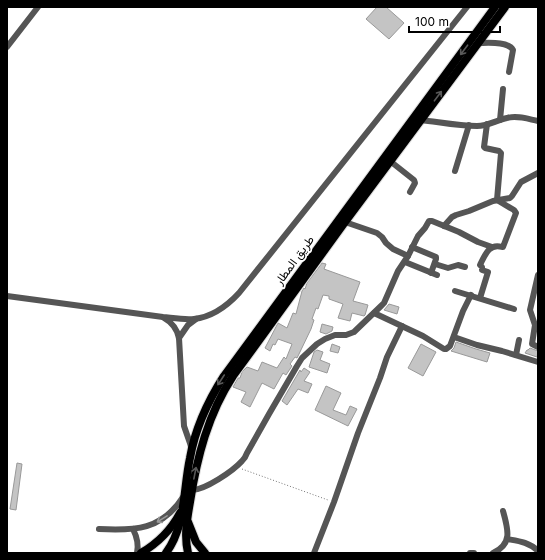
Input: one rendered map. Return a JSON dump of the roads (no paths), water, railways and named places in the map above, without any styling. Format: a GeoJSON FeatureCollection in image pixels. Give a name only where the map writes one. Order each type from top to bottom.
{"type":"FeatureCollection","features":[{"type":"Feature","properties":{"kind":"main road","name":"طريق المطار"},"geometry":{"type":"LineString","coordinates":[[166,553],[177,534],[181,522],[188,469],[224,390],[345,222],[421,120],[495,7]]}},
{"type":"Feature","properties":{"kind":"main road","name":"طريق المطار"},"geometry":{"type":"LineString","coordinates":[[188,553],[186,537],[187,520],[196,450],[202,419],[215,390],[457,65],[478,43],[505,7]]}},
{"type":"Feature","properties":{"kind":"main road"},"geometry":{"type":"LineString","coordinates":[[141,553],[162,538],[182,509]]}},
{"type":"Feature","properties":{"kind":"main road"},"geometry":{"type":"LineString","coordinates":[[187,520],[196,542],[205,553]]}},
{"type":"Feature","properties":{"kind":"street"},"geometry":{"type":"LineString","coordinates":[[7,47],[38,7]]}},
{"type":"Feature","properties":{"kind":"street"},"geometry":{"type":"LineString","coordinates":[[179,338],[188,325],[196,319],[214,313],[223,308],[239,293],[467,7]]}},
{"type":"Feature","properties":{"kind":"street"},"geometry":{"type":"LineString","coordinates":[[478,43],[504,44],[510,46],[513,50],[509,72]]}},
{"type":"Feature","properties":{"kind":"street"},"geometry":{"type":"LineString","coordinates":[[500,120],[503,89]]}},
{"type":"Feature","properties":{"kind":"street"},"geometry":{"type":"LineString","coordinates":[[421,120],[476,126],[509,117],[538,121]]}},
{"type":"Feature","properties":{"kind":"street"},"geometry":{"type":"LineString","coordinates":[[487,124],[484,147],[499,151],[501,153],[497,200]]}},
{"type":"Feature","properties":{"kind":"street"},"geometry":{"type":"LineString","coordinates":[[455,171],[470,125]]}},
{"type":"Feature","properties":{"kind":"street"},"geometry":{"type":"LineString","coordinates":[[390,162],[414,180],[410,192]]}},
{"type":"Feature","properties":{"kind":"street"},"geometry":{"type":"LineString","coordinates":[[444,226],[454,216],[470,212],[490,202],[510,198],[521,182],[538,173]]}},
{"type":"Feature","properties":{"kind":"street"},"geometry":{"type":"LineString","coordinates":[[480,298],[488,272],[482,270],[482,267],[476,264],[487,251],[497,246],[503,247],[516,213],[514,210],[497,200]]}},
{"type":"Feature","properties":{"kind":"street"},"geometry":{"type":"LineString","coordinates":[[192,490],[199,489],[211,483],[236,467],[242,461],[302,358],[317,344],[325,339],[354,332],[384,303],[398,271],[429,221],[459,232],[492,248]]}},
{"type":"Feature","properties":{"kind":"street"},"geometry":{"type":"LineString","coordinates":[[345,222],[377,233],[386,243],[406,259],[434,274],[436,257],[412,247]]}},
{"type":"Feature","properties":{"kind":"street"},"geometry":{"type":"LineString","coordinates":[[435,264],[448,268],[458,265],[465,267]]}},
{"type":"Feature","properties":{"kind":"street"},"geometry":{"type":"LineString","coordinates":[[538,275],[530,310],[535,325],[532,345],[538,347]]}},
{"type":"Feature","properties":{"kind":"street"},"geometry":{"type":"LineString","coordinates":[[455,291],[514,309]]}},
{"type":"Feature","properties":{"kind":"street"},"geometry":{"type":"LineString","coordinates":[[374,313],[423,336],[444,349],[450,346],[463,311],[471,295]]}},
{"type":"Feature","properties":{"kind":"street"},"geometry":{"type":"LineString","coordinates":[[7,296],[163,317],[196,319]]}},
{"type":"Feature","properties":{"kind":"street"},"geometry":{"type":"LineString","coordinates":[[163,317],[174,326],[179,338],[184,426],[196,450]]}},
{"type":"Feature","properties":{"kind":"street"},"geometry":{"type":"LineString","coordinates":[[314,553],[334,502],[375,383],[402,326]]}},
{"type":"Feature","properties":{"kind":"street"},"geometry":{"type":"LineString","coordinates":[[454,336],[477,345],[538,362]]}},
{"type":"Feature","properties":{"kind":"street"},"geometry":{"type":"LineString","coordinates":[[516,355],[519,340]]}},
{"type":"Feature","properties":{"kind":"street"},"geometry":{"type":"LineString","coordinates":[[99,530],[132,529],[151,525],[170,514],[184,496]]}},
{"type":"Feature","properties":{"kind":"street"},"geometry":{"type":"LineString","coordinates":[[493,553],[500,549],[507,539],[508,528],[503,511]]}},
{"type":"Feature","properties":{"kind":"street"},"geometry":{"type":"LineString","coordinates":[[132,529],[137,539],[137,553]]}},
{"type":"Feature","properties":{"kind":"street"},"geometry":{"type":"LineString","coordinates":[[507,539],[526,543],[538,551]]}}]}
